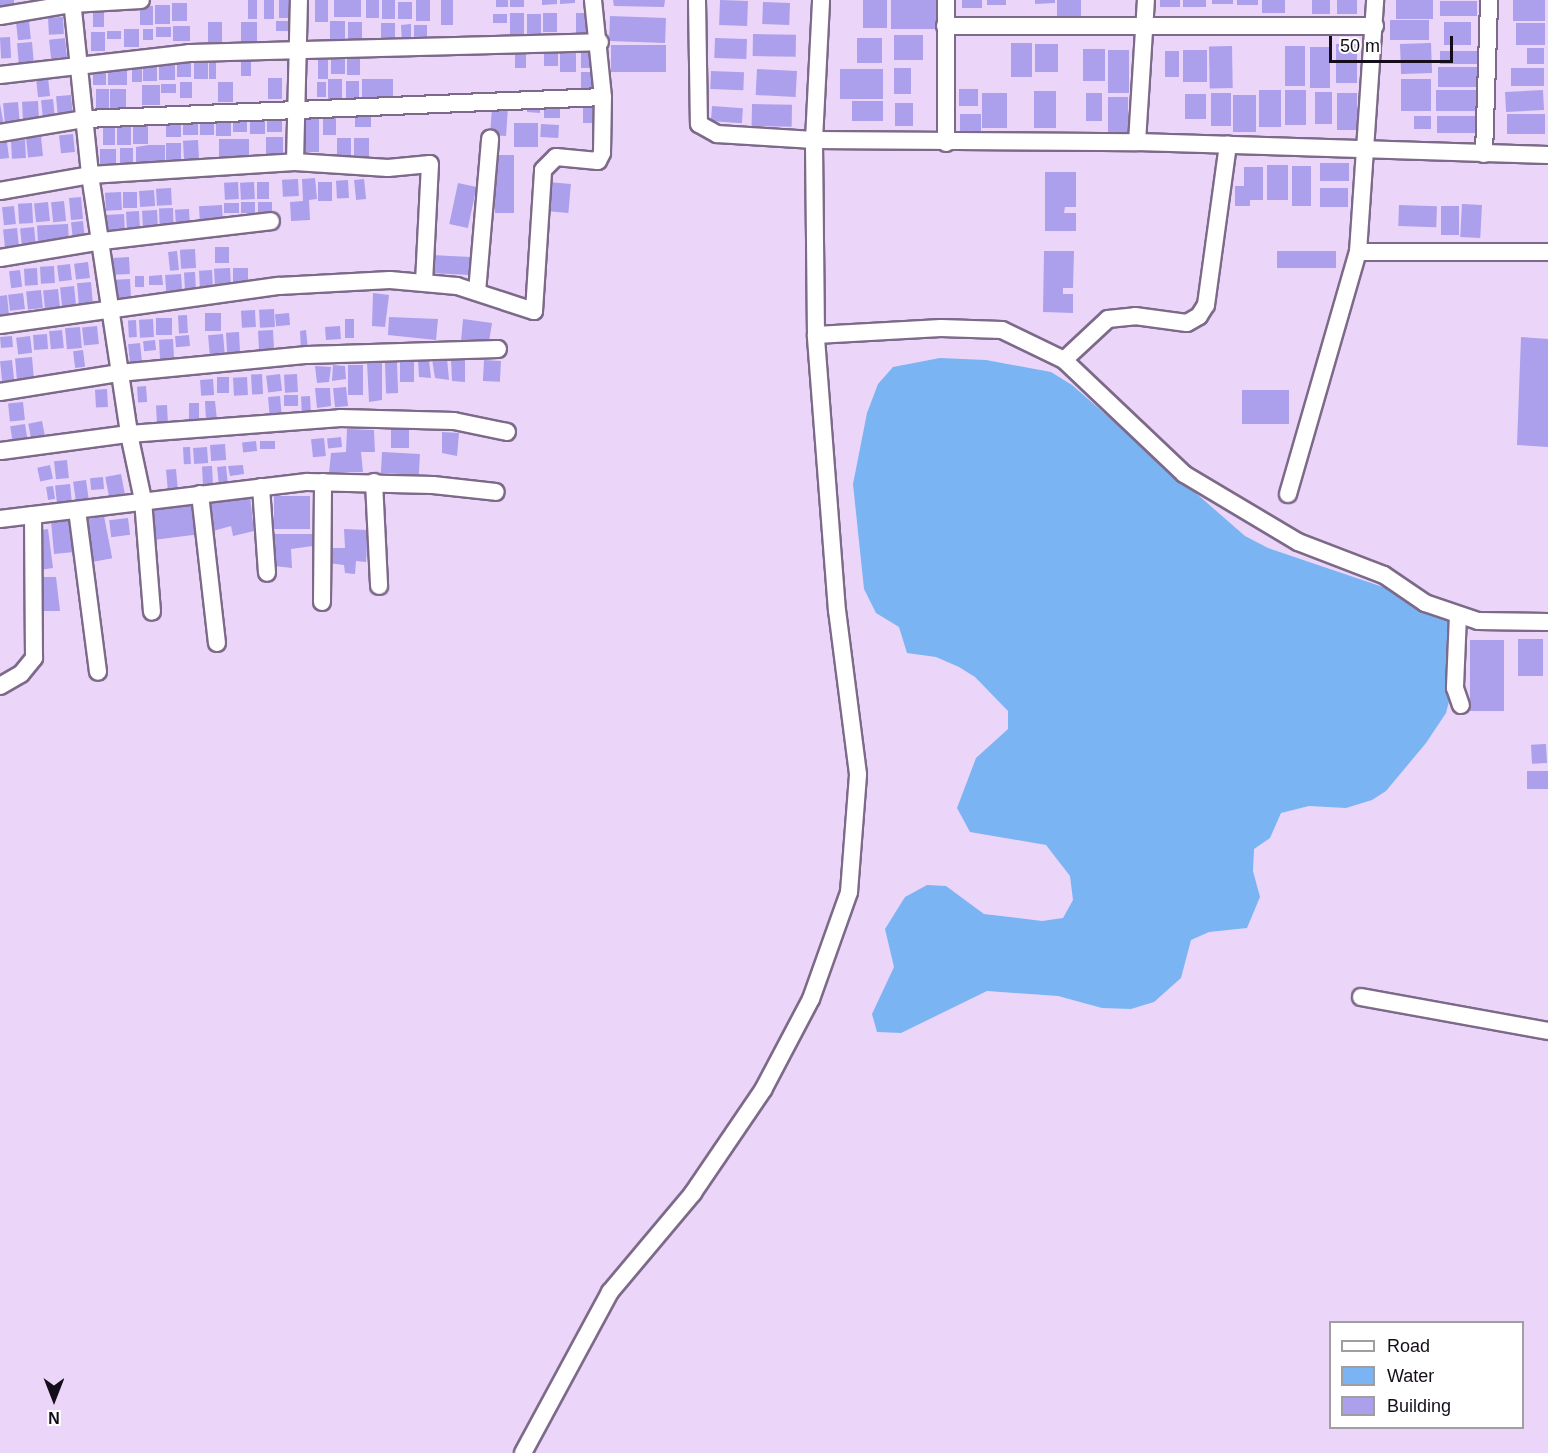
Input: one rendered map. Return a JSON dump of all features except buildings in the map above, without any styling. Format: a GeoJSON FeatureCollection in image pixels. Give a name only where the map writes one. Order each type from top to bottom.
{"type":"FeatureCollection","features":[{"type":"Feature","properties":{"kind":"street"},"geometry":{"type":"LineString","coordinates":[[0,16],[72,2],[141,0]]}},
{"type":"Feature","properties":{"kind":"street"},"geometry":{"type":"LineString","coordinates":[[295,162],[299,0]]}},
{"type":"Feature","properties":{"kind":"street"},"geometry":{"type":"LineString","coordinates":[[0,325],[279,286],[424,282],[477,292],[534,311],[543,170],[556,157],[598,161],[602,153],[603,96],[600,42],[593,0]]}},
{"type":"Feature","properties":{"kind":"street"},"geometry":{"type":"LineString","coordinates":[[697,0],[699,124],[717,134],[814,140],[946,143],[1137,142],[1548,155]]}},
{"type":"Feature","properties":{"kind":"street"},"geometry":{"type":"LineString","coordinates":[[524,1453],[610,1293],[693,1193],[763,1090],[812,999],[849,892],[858,774],[837,611],[816,335],[814,140],[821,0]]}},
{"type":"Feature","properties":{"kind":"street"},"geometry":{"type":"LineString","coordinates":[[946,0],[946,143]]}},
{"type":"Feature","properties":{"kind":"street"},"geometry":{"type":"LineString","coordinates":[[1137,142],[1146,0]]}},
{"type":"Feature","properties":{"kind":"street"},"geometry":{"type":"LineString","coordinates":[[1288,494],[1358,252],[1375,0]]}},
{"type":"Feature","properties":{"kind":"street"},"geometry":{"type":"LineString","coordinates":[[1484,154],[1489,0]]}},
{"type":"Feature","properties":{"kind":"street"},"geometry":{"type":"LineString","coordinates":[[72,2],[90,175],[102,241],[129,434],[143,500],[152,612]]}},
{"type":"Feature","properties":{"kind":"street"},"geometry":{"type":"LineString","coordinates":[[945,26],[1375,26]]}},
{"type":"Feature","properties":{"kind":"street"},"geometry":{"type":"LineString","coordinates":[[0,75],[80,63],[189,53],[600,42]]}},
{"type":"Feature","properties":{"kind":"street"},"geometry":{"type":"LineString","coordinates":[[0,133],[85,119],[603,96]]}},
{"type":"Feature","properties":{"kind":"street"},"geometry":{"type":"LineString","coordinates":[[477,292],[490,139]]}},
{"type":"Feature","properties":{"kind":"street"},"geometry":{"type":"LineString","coordinates":[[1064,360],[1108,320],[1135,316],[1186,322],[1199,316],[1206,305],[1228,144]]}},
{"type":"Feature","properties":{"kind":"street"},"geometry":{"type":"LineString","coordinates":[[0,191],[90,175],[295,162],[388,168],[430,164],[424,282]]}},
{"type":"Feature","properties":{"kind":"street"},"geometry":{"type":"LineString","coordinates":[[0,258],[102,241],[271,221]]}},
{"type":"Feature","properties":{"kind":"street"},"geometry":{"type":"LineString","coordinates":[[1358,252],[1548,252]]}},
{"type":"Feature","properties":{"kind":"street"},"geometry":{"type":"LineString","coordinates":[[816,335],[940,328],[1002,330],[1064,360],[1184,474],[1298,542],[1384,575],[1425,603],[1458,615],[1478,621],[1548,622]]}},
{"type":"Feature","properties":{"kind":"street"},"geometry":{"type":"LineString","coordinates":[[0,392],[119,372],[364,351],[498,349]]}},
{"type":"Feature","properties":{"kind":"street"},"geometry":{"type":"LineString","coordinates":[[1,451],[129,434],[340,418],[454,421],[507,432]]}},
{"type":"Feature","properties":{"kind":"street"},"geometry":{"type":"LineString","coordinates":[[322,602],[323,482]]}},
{"type":"Feature","properties":{"kind":"street"},"geometry":{"type":"LineString","coordinates":[[0,519],[143,500],[323,482],[374,482],[496,492]]}},
{"type":"Feature","properties":{"kind":"street"},"geometry":{"type":"LineString","coordinates":[[374,482],[379,586]]}},
{"type":"Feature","properties":{"kind":"street"},"geometry":{"type":"LineString","coordinates":[[261,487],[267,573]]}},
{"type":"Feature","properties":{"kind":"street"},"geometry":{"type":"LineString","coordinates":[[200,494],[217,643]]}},
{"type":"Feature","properties":{"kind":"street"},"geometry":{"type":"LineString","coordinates":[[77,510],[98,672]]}},
{"type":"Feature","properties":{"kind":"street"},"geometry":{"type":"LineString","coordinates":[[0,686],[21,674],[34,658],[33,515]]}},
{"type":"Feature","properties":{"kind":"street"},"geometry":{"type":"LineString","coordinates":[[1458,615],[1455,688],[1461,705]]}},
{"type":"Feature","properties":{"kind":"street"},"geometry":{"type":"LineString","coordinates":[[1361,997],[1548,1031]]}},
{"type":"Feature","properties":{"kind":"water"},"geometry":{"type":"Polygon","coordinates":[[[940,358],[986,360],[1051,372],[1072,385],[1245,536],[1268,548],[1383,587],[1452,618],[1455,678],[1446,713],[1426,743],[1386,791],[1372,800],[1346,808],[1309,806],[1281,813],[1270,838],[1254,849],[1253,871],[1260,897],[1247,928],[1209,932],[1191,940],[1181,978],[1154,1002],[1131,1009],[1102,1008],[1058,996],[987,991],[901,1033],[877,1032],[872,1014],[894,967],[885,929],[905,897],[927,885],[946,886],[984,914],[1042,921],[1063,918],[1073,900],[1070,876],[1046,845],[970,832],[957,808],[976,758],[1008,729],[1008,711],[975,677],[959,667],[936,657],[907,653],[899,627],[876,613],[864,589],[853,484],[867,413],[878,384],[893,367],[940,358]]]}}]}
